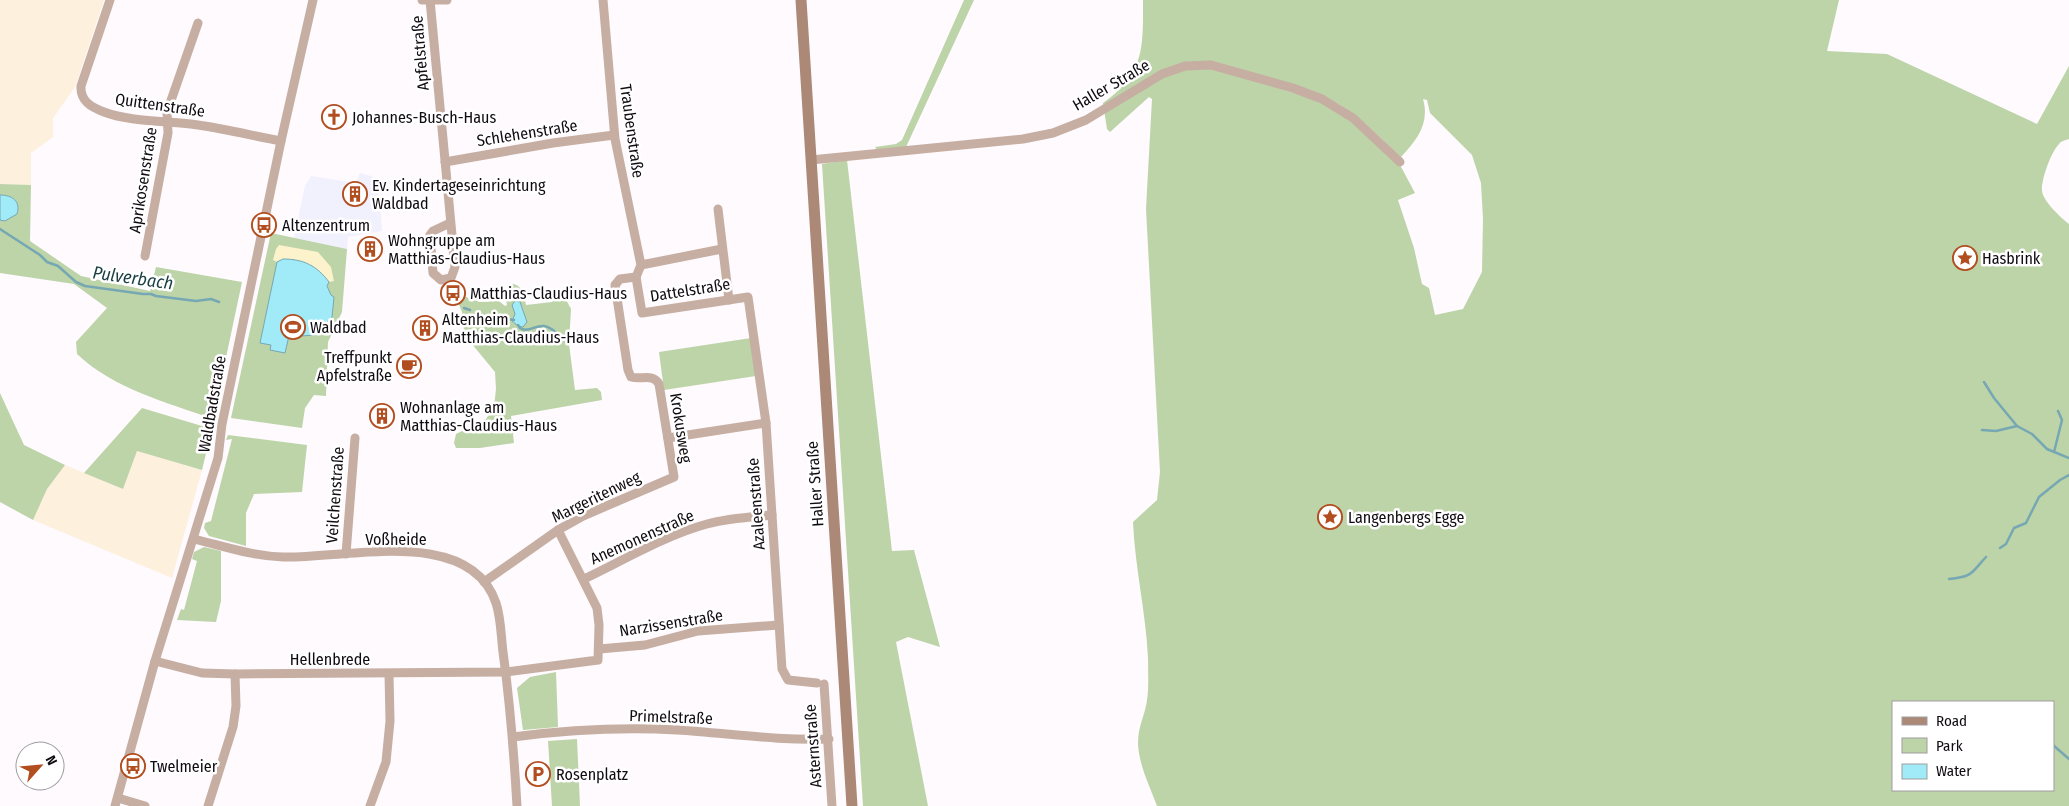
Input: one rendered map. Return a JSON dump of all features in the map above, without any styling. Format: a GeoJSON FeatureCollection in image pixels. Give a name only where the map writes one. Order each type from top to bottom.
{"type":"FeatureCollection","features":[{"type":"Feature","properties":{"kind":"main road","name":"Haller Straße"},"geometry":{"type":"LineString","coordinates":[[801,0],[852,806]]}},
{"type":"Feature","properties":{"kind":"street","name":"Quittenstraße"},"geometry":{"type":"LineString","coordinates":[[110,0],[80,86],[80,94],[83,100],[103,112],[117,116],[199,125],[281,141]]}},
{"type":"Feature","properties":{"kind":"street","name":"Waldbadstraße"},"geometry":{"type":"LineString","coordinates":[[117,802],[156,661],[218,458],[222,424],[281,141],[313,0]]}},
{"type":"Feature","properties":{"kind":"street"},"geometry":{"type":"LineString","coordinates":[[428,0],[447,0]]}},
{"type":"Feature","properties":{"kind":"street","name":"Apfelstraße"},"geometry":{"type":"LineString","coordinates":[[428,0],[455,271],[448,280],[441,280],[433,273],[430,235],[433,231],[450,222]]}},
{"type":"Feature","properties":{"kind":"street","name":"Traubenstraße"},"geometry":{"type":"LineString","coordinates":[[603,0],[614,135],[641,266]]}},
{"type":"Feature","properties":{"kind":"street","name":"Aprikosenstraße"},"geometry":{"type":"LineString","coordinates":[[145,256],[168,132],[167,112],[198,23]]}},
{"type":"Feature","properties":{"kind":"street","name":"Haller Straße"},"geometry":{"type":"LineString","coordinates":[[811,160],[1023,139],[1053,133],[1086,120],[1162,74],[1185,66],[1211,65],[1293,88],[1330,103],[1353,118],[1400,162]]}},
{"type":"Feature","properties":{"kind":"street","name":"Schlehenstraße"},"geometry":{"type":"LineString","coordinates":[[444,162],[553,143],[614,135]]}},
{"type":"Feature","properties":{"kind":"street"},"geometry":{"type":"LineString","coordinates":[[718,209],[729,300]]}},
{"type":"Feature","properties":{"kind":"street"},"geometry":{"type":"LineString","coordinates":[[636,277],[641,266],[722,249]]}},
{"type":"Feature","properties":{"kind":"street","name":"Dattelstraße"},"geometry":{"type":"LineString","coordinates":[[636,277],[642,313],[748,297]]}},
{"type":"Feature","properties":{"kind":"street","name":"Krokusweg"},"geometry":{"type":"LineString","coordinates":[[636,277],[620,279],[615,285],[628,370],[631,377],[638,379],[651,377],[656,379],[659,384],[674,477]]}},
{"type":"Feature","properties":{"kind":"street","name":"Azaleenstraße"},"geometry":{"type":"LineString","coordinates":[[748,297],[766,423],[782,670],[788,680],[821,683]]}},
{"type":"Feature","properties":{"kind":"street"},"geometry":{"type":"LineString","coordinates":[[668,438],[766,423]]}},
{"type":"Feature","properties":{"kind":"street","name":"Veilchenstraße"},"geometry":{"type":"LineString","coordinates":[[346,554],[355,438]]}},
{"type":"Feature","properties":{"kind":"street","name":"Margeritenweg"},"geometry":{"type":"LineString","coordinates":[[484,582],[558,530],[583,516],[674,477]]}},
{"type":"Feature","properties":{"kind":"street","name":"Anemonenstraße"},"geometry":{"type":"LineString","coordinates":[[584,580],[679,534],[706,524],[728,519],[772,515]]}},
{"type":"Feature","properties":{"kind":"street"},"geometry":{"type":"LineString","coordinates":[[558,530],[597,608],[599,649]]}},
{"type":"Feature","properties":{"kind":"street","name":"Voßheide"},"geometry":{"type":"LineString","coordinates":[[194,539],[260,555],[284,557],[418,551],[437,554],[467,567],[484,582],[496,603],[513,737],[517,806]]}},
{"type":"Feature","properties":{"kind":"street","name":"Narzissenstraße"},"geometry":{"type":"LineString","coordinates":[[599,649],[645,645],[698,631],[779,624]]}},
{"type":"Feature","properties":{"kind":"street","name":"Hellenbrede"},"geometry":{"type":"LineString","coordinates":[[156,661],[202,673],[389,674],[506,672],[598,660],[599,649]]}},
{"type":"Feature","properties":{"kind":"street"},"geometry":{"type":"LineString","coordinates":[[208,806],[233,728],[236,706],[235,674]]}},
{"type":"Feature","properties":{"kind":"street"},"geometry":{"type":"LineString","coordinates":[[370,806],[386,762],[390,721],[389,674]]}},
{"type":"Feature","properties":{"kind":"street","name":"Asternstraße"},"geometry":{"type":"LineString","coordinates":[[821,683],[829,739],[832,806]]}},
{"type":"Feature","properties":{"kind":"street","name":"Primelstraße"},"geometry":{"type":"LineString","coordinates":[[513,737],[588,730],[650,729],[799,740],[829,739]]}},
{"type":"Feature","properties":{"kind":"street"},"geometry":{"type":"LineString","coordinates":[[117,802],[145,806]]}},
{"type":"Feature","properties":{"kind":"shaded area"},"geometry":{"type":"Polygon","coordinates":[[[0,0],[104,0],[75,87],[53,118],[53,137],[31,153],[31,185],[0,184],[0,0]]]}},
{"type":"Feature","properties":{"kind":"shaded area"},"geometry":{"type":"Polygon","coordinates":[[[360,173],[378,178],[382,231],[348,237],[347,249],[294,238],[305,186],[311,176],[356,183],[360,173]]]}},
{"type":"Feature","properties":{"kind":"shaded area"},"geometry":{"type":"Polygon","coordinates":[[[137,451],[202,470],[172,578],[33,520],[47,489],[65,465],[123,489],[137,451]]]}},
{"type":"Feature","properties":{"kind":"green space"},"geometry":{"type":"Polygon","coordinates":[[[964,0],[974,0],[906,147],[877,150],[875,147],[896,144],[902,140],[964,0]]]}},
{"type":"Feature","properties":{"kind":"green space"},"geometry":{"type":"Polygon","coordinates":[[[1143,0],[1839,0],[1827,51],[1887,54],[2037,124],[2069,66],[2069,139],[2060,143],[2053,153],[2045,173],[2042,191],[2057,214],[2069,224],[2069,806],[1157,806],[1143,768],[1138,744],[1139,731],[1148,695],[1148,658],[1133,522],[1157,500],[1160,472],[1146,209],[1152,99],[1149,97],[1110,132],[1107,129],[1103,103],[1117,92],[1134,70],[1139,58],[1143,32],[1143,0]],[[1212,68],[1322,101],[1351,119],[1400,165],[1415,193],[1398,200],[1414,248],[1422,284],[1429,288],[1435,315],[1463,309],[1482,272],[1483,219],[1481,183],[1472,155],[1430,113],[1427,100],[1423,99],[1425,116],[1421,131],[1401,157],[1356,116],[1340,105],[1326,97],[1278,81],[1212,68]]]}},
{"type":"Feature","properties":{"kind":"green space"},"geometry":{"type":"Polygon","coordinates":[[[847,160],[892,551],[914,550],[940,647],[908,637],[896,642],[928,806],[863,806],[822,164],[847,160]]]}},
{"type":"Feature","properties":{"kind":"green space"},"geometry":{"type":"Polygon","coordinates":[[[0,184],[31,185],[30,241],[81,276],[150,291],[156,267],[242,282],[213,419],[141,393],[107,377],[77,354],[76,342],[107,308],[74,284],[0,273],[0,184]]]}},
{"type":"Feature","properties":{"kind":"green space","name":"Waldbad"},"geometry":{"type":"Polygon","coordinates":[[[271,233],[347,249],[342,312],[328,342],[326,396],[314,395],[305,408],[302,428],[231,418],[271,233]]]}},
{"type":"Feature","properties":{"kind":"green space"},"geometry":{"type":"Polygon","coordinates":[[[513,284],[521,289],[526,305],[552,302],[559,295],[564,296],[571,309],[569,344],[575,390],[597,388],[601,392],[602,400],[511,416],[514,443],[480,448],[456,448],[454,443],[456,434],[486,419],[494,407],[496,389],[495,372],[467,338],[464,331],[462,312],[454,293],[480,302],[499,301],[505,306],[507,305],[507,291],[513,284]]]}},
{"type":"Feature","properties":{"kind":"green space"},"geometry":{"type":"Polygon","coordinates":[[[751,338],[756,376],[664,390],[659,352],[751,338]]]}},
{"type":"Feature","properties":{"kind":"green space"},"geometry":{"type":"Polygon","coordinates":[[[0,393],[24,445],[65,465],[47,489],[33,520],[0,502],[0,393]]]}},
{"type":"Feature","properties":{"kind":"green space"},"geometry":{"type":"Polygon","coordinates":[[[142,408],[212,429],[202,470],[137,451],[123,489],[84,473],[142,408]]]}},
{"type":"Feature","properties":{"kind":"green space"},"geometry":{"type":"Polygon","coordinates":[[[228,435],[307,445],[302,492],[254,494],[246,513],[246,546],[209,536],[204,528],[205,523],[211,521],[232,439],[226,440],[228,435]]]}},
{"type":"Feature","properties":{"kind":"green space"},"geometry":{"type":"Polygon","coordinates":[[[204,547],[221,551],[221,601],[216,622],[177,620],[181,609],[184,610],[197,561],[192,559],[194,552],[204,547]]]}},
{"type":"Feature","properties":{"kind":"green space"},"geometry":{"type":"Polygon","coordinates":[[[556,672],[558,727],[523,730],[517,688],[530,677],[556,672]]]}},
{"type":"Feature","properties":{"kind":"green space"},"geometry":{"type":"Polygon","coordinates":[[[577,739],[580,806],[552,806],[548,741],[577,739]]]}},
{"type":"Feature","properties":{"kind":"sand"},"geometry":{"type":"Polygon","coordinates":[[[279,245],[318,252],[331,267],[334,281],[329,282],[306,263],[291,259],[277,262],[273,260],[279,245]]]}},
{"type":"Feature","properties":{"kind":"water"},"geometry":{"type":"Polygon","coordinates":[[[0,195],[12,198],[17,202],[18,206],[17,214],[5,221],[0,220],[0,195]]]}},
{"type":"Feature","properties":{"kind":"water"},"geometry":{"type":"Polygon","coordinates":[[[283,259],[297,260],[315,268],[329,282],[327,286],[334,297],[332,317],[315,335],[298,338],[291,327],[285,353],[270,350],[271,345],[260,343],[277,262],[283,259]]]}},
{"type":"Feature","properties":{"kind":"water"},"geometry":{"type":"Polygon","coordinates":[[[515,301],[520,302],[527,322],[523,327],[518,326],[512,321],[515,314],[512,305],[515,301]]]}},
{"type":"Feature","properties":{"kind":"waterway","name":"Pulverbach"},"geometry":{"type":"LineString","coordinates":[[0,229],[40,255],[47,262],[58,266],[76,282],[85,286],[196,301],[211,299],[219,302]]}},
{"type":"Feature","properties":{"kind":"waterway","name":"Pulverbach"},"geometry":{"type":"LineString","coordinates":[[464,308],[470,310]]}},
{"type":"Feature","properties":{"kind":"waterway","name":"Pulverbach"},"geometry":{"type":"LineString","coordinates":[[490,316],[514,320]]}},
{"type":"Feature","properties":{"kind":"waterway"},"geometry":{"type":"LineString","coordinates":[[518,325],[526,330],[541,326],[547,327],[562,337]]}},
{"type":"Feature","properties":{"kind":"waterway"},"geometry":{"type":"LineString","coordinates":[[1984,382],[1994,398],[2017,426],[2032,434],[2047,449],[2069,458]]}},
{"type":"Feature","properties":{"kind":"waterway"},"geometry":{"type":"LineString","coordinates":[[2054,452],[2062,420],[2058,411]]}},
{"type":"Feature","properties":{"kind":"waterway"},"geometry":{"type":"LineString","coordinates":[[1982,430],[1996,431],[2017,426]]}},
{"type":"Feature","properties":{"kind":"waterway"},"geometry":{"type":"LineString","coordinates":[[2000,548],[2006,544],[2014,528],[2026,523],[2039,497],[2069,475]]}},
{"type":"Feature","properties":{"kind":"waterway"},"geometry":{"type":"LineString","coordinates":[[1949,579],[1963,577],[1971,573],[1986,557]]}},
{"type":"Feature","properties":{"kind":"waterway"},"geometry":{"type":"LineString","coordinates":[[2054,746],[2069,759]]}},
{"type":"Feature","properties":{"kind":"place","name":"Johannes-Busch-Haus"},"geometry":{"type":"Point","coordinates":[334,117]}},
{"type":"Feature","properties":{"kind":"place","name":"Ev. Kindertageseinrichtung Waldbad"},"geometry":{"type":"Point","coordinates":[355,194]}},
{"type":"Feature","properties":{"kind":"place","name":"Altenzentrum"},"geometry":{"type":"Point","coordinates":[264,225]}},
{"type":"Feature","properties":{"kind":"place","name":"Wohngruppe am Matthias-Claudius-Haus"},"geometry":{"type":"Point","coordinates":[370,249]}},
{"type":"Feature","properties":{"kind":"place","name":"Hasbrink"},"geometry":{"type":"Point","coordinates":[1965,258]}},
{"type":"Feature","properties":{"kind":"place","name":"Matthias-Claudius-Haus"},"geometry":{"type":"Point","coordinates":[453,293]}},
{"type":"Feature","properties":{"kind":"place","name":"Waldbad"},"geometry":{"type":"Point","coordinates":[293,327]}},
{"type":"Feature","properties":{"kind":"place","name":"Altenheim Matthias-Claudius-Haus"},"geometry":{"type":"Point","coordinates":[425,328]}},
{"type":"Feature","properties":{"kind":"place","name":"Treffpunkt Apfelstraße"},"geometry":{"type":"Point","coordinates":[409,366]}},
{"type":"Feature","properties":{"kind":"place","name":"Wohnanlage am Matthias-Claudius-Haus"},"geometry":{"type":"Point","coordinates":[382,416]}},
{"type":"Feature","properties":{"kind":"place","name":"Langenbergs Egge"},"geometry":{"type":"Point","coordinates":[1330,517]}},
{"type":"Feature","properties":{"kind":"place","name":"Twelmeier"},"geometry":{"type":"Point","coordinates":[133,766]}},
{"type":"Feature","properties":{"kind":"place","name":"Rosenplatz"},"geometry":{"type":"Point","coordinates":[538,774]}}]}
